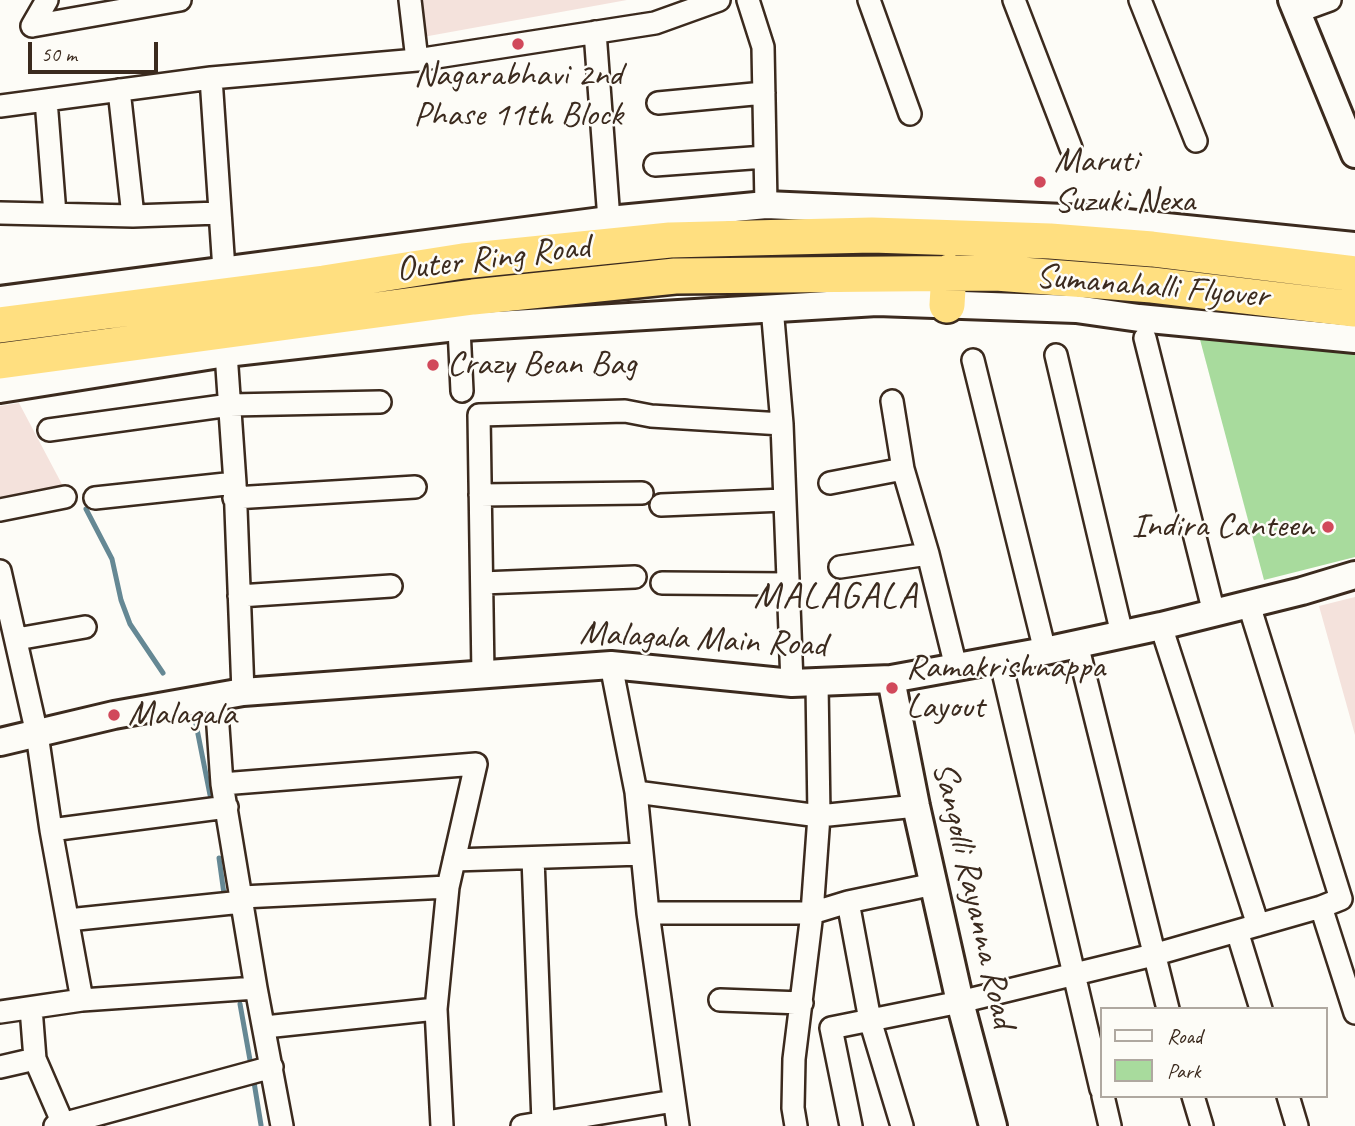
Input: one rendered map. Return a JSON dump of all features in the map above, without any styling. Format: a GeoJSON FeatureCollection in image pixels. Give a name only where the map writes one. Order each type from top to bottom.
{"type":"FeatureCollection","features":[{"type":"Feature","properties":{"kind":"highway","name":"Sumanahalli Flyover"},"geometry":{"type":"LineString","coordinates":[[990,227],[1050,241],[1152,249],[1355,274]]}},
{"type":"Feature","properties":{"kind":"highway","name":"Outer Ring Road"},"geometry":{"type":"LineString","coordinates":[[0,325],[324,283],[464,261],[615,244],[990,227]]}},
{"type":"Feature","properties":{"kind":"highway","name":"Sumanahalli Flyover"},"geometry":{"type":"LineString","coordinates":[[948,289],[996,273],[1152,285],[1355,309]]}},
{"type":"Feature","properties":{"kind":"highway","name":"Outer Ring Road"},"geometry":{"type":"LineString","coordinates":[[0,361],[473,297],[675,276],[948,289]]}},
{"type":"Feature","properties":{"kind":"street"},"geometry":{"type":"LineString","coordinates":[[47,0],[32,26],[180,0]]}},
{"type":"Feature","properties":{"kind":"street"},"geometry":{"type":"LineString","coordinates":[[410,0],[417,60]]}},
{"type":"Feature","properties":{"kind":"street"},"geometry":{"type":"LineString","coordinates":[[0,106],[211,78],[417,60],[655,23],[719,0]]}},
{"type":"Feature","properties":{"kind":"street"},"geometry":{"type":"LineString","coordinates":[[748,0],[763,47],[766,205]]}},
{"type":"Feature","properties":{"kind":"street"},"geometry":{"type":"LineString","coordinates":[[869,0],[910,114]]}},
{"type":"Feature","properties":{"kind":"street"},"geometry":{"type":"LineString","coordinates":[[1014,0],[1071,148]]}},
{"type":"Feature","properties":{"kind":"street"},"geometry":{"type":"LineString","coordinates":[[1140,0],[1196,141]]}},
{"type":"Feature","properties":{"kind":"street"},"geometry":{"type":"LineString","coordinates":[[1330,0],[1295,6],[1355,154]]}},
{"type":"Feature","properties":{"kind":"street"},"geometry":{"type":"LineString","coordinates":[[595,32],[609,220]]}},
{"type":"Feature","properties":{"kind":"street"},"geometry":{"type":"LineString","coordinates":[[211,78],[224,270]]}},
{"type":"Feature","properties":{"kind":"street"},"geometry":{"type":"LineString","coordinates":[[119,90],[133,216]]}},
{"type":"Feature","properties":{"kind":"street"},"geometry":{"type":"LineString","coordinates":[[658,103],[764,93]]}},
{"type":"Feature","properties":{"kind":"street"},"geometry":{"type":"LineString","coordinates":[[46,100],[55,214]]}},
{"type":"Feature","properties":{"kind":"street"},"geometry":{"type":"LineString","coordinates":[[655,165],[765,157]]}},
{"type":"Feature","properties":{"kind":"street"},"geometry":{"type":"LineString","coordinates":[[0,300],[609,220],[766,205],[990,227],[1087,219],[1355,246]]}},
{"type":"Feature","properties":{"kind":"street"},"geometry":{"type":"LineString","coordinates":[[0,213],[133,216],[219,213]]}},
{"type":"Feature","properties":{"kind":"street"},"geometry":{"type":"LineString","coordinates":[[0,389],[226,353],[459,328],[877,302],[948,289],[1036,306],[1355,339]]}},
{"type":"Feature","properties":{"kind":"street"},"geometry":{"type":"LineString","coordinates":[[772,307],[782,424],[787,584],[804,683],[819,816],[812,913],[793,1086],[796,1126]]}},
{"type":"Feature","properties":{"kind":"street"},"geometry":{"type":"LineString","coordinates":[[459,328],[462,391]]}},
{"type":"Feature","properties":{"kind":"street"},"geometry":{"type":"LineString","coordinates":[[1144,338],[1214,612]]}},
{"type":"Feature","properties":{"kind":"street"},"geometry":{"type":"LineString","coordinates":[[226,353],[235,490],[243,692]]}},
{"type":"Feature","properties":{"kind":"street"},"geometry":{"type":"LineString","coordinates":[[1056,355],[1122,634]]}},
{"type":"Feature","properties":{"kind":"street"},"geometry":{"type":"LineString","coordinates":[[973,360],[1045,651]]}},
{"type":"Feature","properties":{"kind":"street"},"geometry":{"type":"LineString","coordinates":[[892,401],[902,469],[928,554],[956,667]]}},
{"type":"Feature","properties":{"kind":"street"},"geometry":{"type":"LineString","coordinates":[[50,429],[230,405],[380,402]]}},
{"type":"Feature","properties":{"kind":"street"},"geometry":{"type":"LineString","coordinates":[[483,675],[479,415],[625,411],[651,416],[782,424]]}},
{"type":"Feature","properties":{"kind":"street"},"geometry":{"type":"LineString","coordinates":[[830,483],[902,469]]}},
{"type":"Feature","properties":{"kind":"street"},"geometry":{"type":"LineString","coordinates":[[95,498],[235,490],[415,487]]}},
{"type":"Feature","properties":{"kind":"street"},"geometry":{"type":"LineString","coordinates":[[481,495],[642,493]]}},
{"type":"Feature","properties":{"kind":"street"},"geometry":{"type":"LineString","coordinates":[[0,510],[65,496]]}},
{"type":"Feature","properties":{"kind":"street"},"geometry":{"type":"LineString","coordinates":[[662,505],[784,500]]}},
{"type":"Feature","properties":{"kind":"street"},"geometry":{"type":"LineString","coordinates":[[840,567],[928,554]]}},
{"type":"Feature","properties":{"kind":"street"},"geometry":{"type":"LineString","coordinates":[[0,571],[37,734],[51,830],[82,1000]]}},
{"type":"Feature","properties":{"kind":"street","name":"Malagala Main Road"},"geometry":{"type":"LineString","coordinates":[[0,742],[114,715],[243,692],[611,665],[804,683],[891,679],[1045,651],[1161,626],[1355,575]]}},
{"type":"Feature","properties":{"kind":"street"},"geometry":{"type":"LineString","coordinates":[[482,583],[635,577]]}},
{"type":"Feature","properties":{"kind":"street"},"geometry":{"type":"LineString","coordinates":[[662,583],[787,584]]}},
{"type":"Feature","properties":{"kind":"street"},"geometry":{"type":"LineString","coordinates":[[239,596],[391,586]]}},
{"type":"Feature","properties":{"kind":"street"},"geometry":{"type":"LineString","coordinates":[[799,1029],[831,1028],[960,1002],[1153,955],[1341,900],[1249,605]]}},
{"type":"Feature","properties":{"kind":"street"},"geometry":{"type":"LineString","coordinates":[[17,639],[85,626]]}},
{"type":"Feature","properties":{"kind":"street"},"geometry":{"type":"LineString","coordinates":[[1161,626],[1258,925]]}},
{"type":"Feature","properties":{"kind":"street"},"geometry":{"type":"LineString","coordinates":[[1077,644],[1167,1007]]}},
{"type":"Feature","properties":{"kind":"street"},"geometry":{"type":"LineString","coordinates":[[1000,659],[1100,1085]]}},
{"type":"Feature","properties":{"kind":"street"},"geometry":{"type":"LineString","coordinates":[[611,665],[636,792],[648,913],[678,1126]]}},
{"type":"Feature","properties":{"kind":"street","name":"Sangolli Rayanna Road"},"geometry":{"type":"LineString","coordinates":[[891,679],[916,807],[960,1002],[993,1126]]}},
{"type":"Feature","properties":{"kind":"street"},"geometry":{"type":"LineString","coordinates":[[216,698],[222,784],[280,1125]]}},
{"type":"Feature","properties":{"kind":"street"},"geometry":{"type":"LineString","coordinates":[[222,784],[476,764],[448,887],[436,1009],[442,1126]]}},
{"type":"Feature","properties":{"kind":"street"},"geometry":{"type":"LineString","coordinates":[[636,792],[819,816],[916,807]]}},
{"type":"Feature","properties":{"kind":"street"},"geometry":{"type":"LineString","coordinates":[[51,830],[227,807]]}},
{"type":"Feature","properties":{"kind":"street"},"geometry":{"type":"LineString","coordinates":[[454,860],[642,854]]}},
{"type":"Feature","properties":{"kind":"street"},"geometry":{"type":"LineString","coordinates":[[533,858],[528,1125],[674,1101]]}},
{"type":"Feature","properties":{"kind":"street"},"geometry":{"type":"LineString","coordinates":[[648,913],[812,913],[848,902],[934,884]]}},
{"type":"Feature","properties":{"kind":"street"},"geometry":{"type":"LineString","coordinates":[[68,920],[242,900],[448,887]]}},
{"type":"Feature","properties":{"kind":"street"},"geometry":{"type":"LineString","coordinates":[[848,902],[870,1020],[902,1126]]}},
{"type":"Feature","properties":{"kind":"street"},"geometry":{"type":"LineString","coordinates":[[1321,907],[1355,1013]]}},
{"type":"Feature","properties":{"kind":"street"},"geometry":{"type":"LineString","coordinates":[[1237,931],[1260,1007]]}},
{"type":"Feature","properties":{"kind":"street"},"geometry":{"type":"LineString","coordinates":[[0,1011],[82,1000],[256,988]]}},
{"type":"Feature","properties":{"kind":"street"},"geometry":{"type":"LineString","coordinates":[[720,1000],[802,1003]]}},
{"type":"Feature","properties":{"kind":"street"},"geometry":{"type":"LineString","coordinates":[[31,1008],[35,1059],[61,1125],[272,1067]]}},
{"type":"Feature","properties":{"kind":"street"},"geometry":{"type":"LineString","coordinates":[[265,1027],[436,1009]]}},
{"type":"Feature","properties":{"kind":"street"},"geometry":{"type":"LineString","coordinates":[[831,1028],[851,1126]]}},
{"type":"Feature","properties":{"kind":"street"},"geometry":{"type":"LineString","coordinates":[[0,1067],[35,1059]]}},
{"type":"Feature","properties":{"kind":"street"},"geometry":{"type":"LineString","coordinates":[[1103,1098],[1110,1126]]}},
{"type":"Feature","properties":{"kind":"street"},"geometry":{"type":"LineString","coordinates":[[1194,1098],[1202,1126]]}},
{"type":"Feature","properties":{"kind":"street"},"geometry":{"type":"LineString","coordinates":[[1289,1098],[1297,1126]]}},
{"type":"Feature","properties":{"kind":"shaded area"},"geometry":{"type":"Polygon","coordinates":[[[421,0],[627,0],[423,37],[421,0]]]}},
{"type":"Feature","properties":{"kind":"shaded area"},"geometry":{"type":"Polygon","coordinates":[[[19,403],[65,490],[0,506],[0,406],[19,403]]]}},
{"type":"Feature","properties":{"kind":"shaded area"},"geometry":{"type":"Polygon","coordinates":[[[1355,597],[1355,735],[1319,606],[1355,597]]]}},
{"type":"Feature","properties":{"kind":"green space"},"geometry":{"type":"Polygon","coordinates":[[[1198,332],[1355,352],[1355,557],[1264,580],[1198,332]]]}},
{"type":"Feature","properties":{"kind":"waterway"},"geometry":{"type":"LineString","coordinates":[[86,509],[112,559],[121,600],[130,624],[163,673]]}},
{"type":"Feature","properties":{"kind":"waterway"},"geometry":{"type":"LineString","coordinates":[[195,719],[210,795]]}},
{"type":"Feature","properties":{"kind":"waterway"},"geometry":{"type":"LineString","coordinates":[[219,858],[224,894]]}},
{"type":"Feature","properties":{"kind":"waterway"},"geometry":{"type":"LineString","coordinates":[[240,1004],[250,1060]]}},
{"type":"Feature","properties":{"kind":"waterway"},"geometry":{"type":"LineString","coordinates":[[253,1076],[261,1125]]}},
{"type":"Feature","properties":{"kind":"place","name":"Nagarabhavi 2nd Phase 11th Block"},"geometry":{"type":"Point","coordinates":[518,44]}},
{"type":"Feature","properties":{"kind":"place","name":"Maruti Suzuki Nexa"},"geometry":{"type":"Point","coordinates":[1040,182]}},
{"type":"Feature","properties":{"kind":"place","name":"Crazy Bean Bag"},"geometry":{"type":"Point","coordinates":[433,365]}},
{"type":"Feature","properties":{"kind":"place","name":"Indira Canteen"},"geometry":{"type":"Point","coordinates":[1328,527]}},
{"type":"Feature","properties":{"kind":"place","name":"Ramakrishnappa Layout"},"geometry":{"type":"Point","coordinates":[892,688]}},
{"type":"Feature","properties":{"kind":"place","name":"Malagala"},"geometry":{"type":"Point","coordinates":[114,715]}},
{"type":"Feature","properties":{"kind":"district","name":"MALAGALA"},"geometry":{"type":"Point","coordinates":[836,597]}}]}
